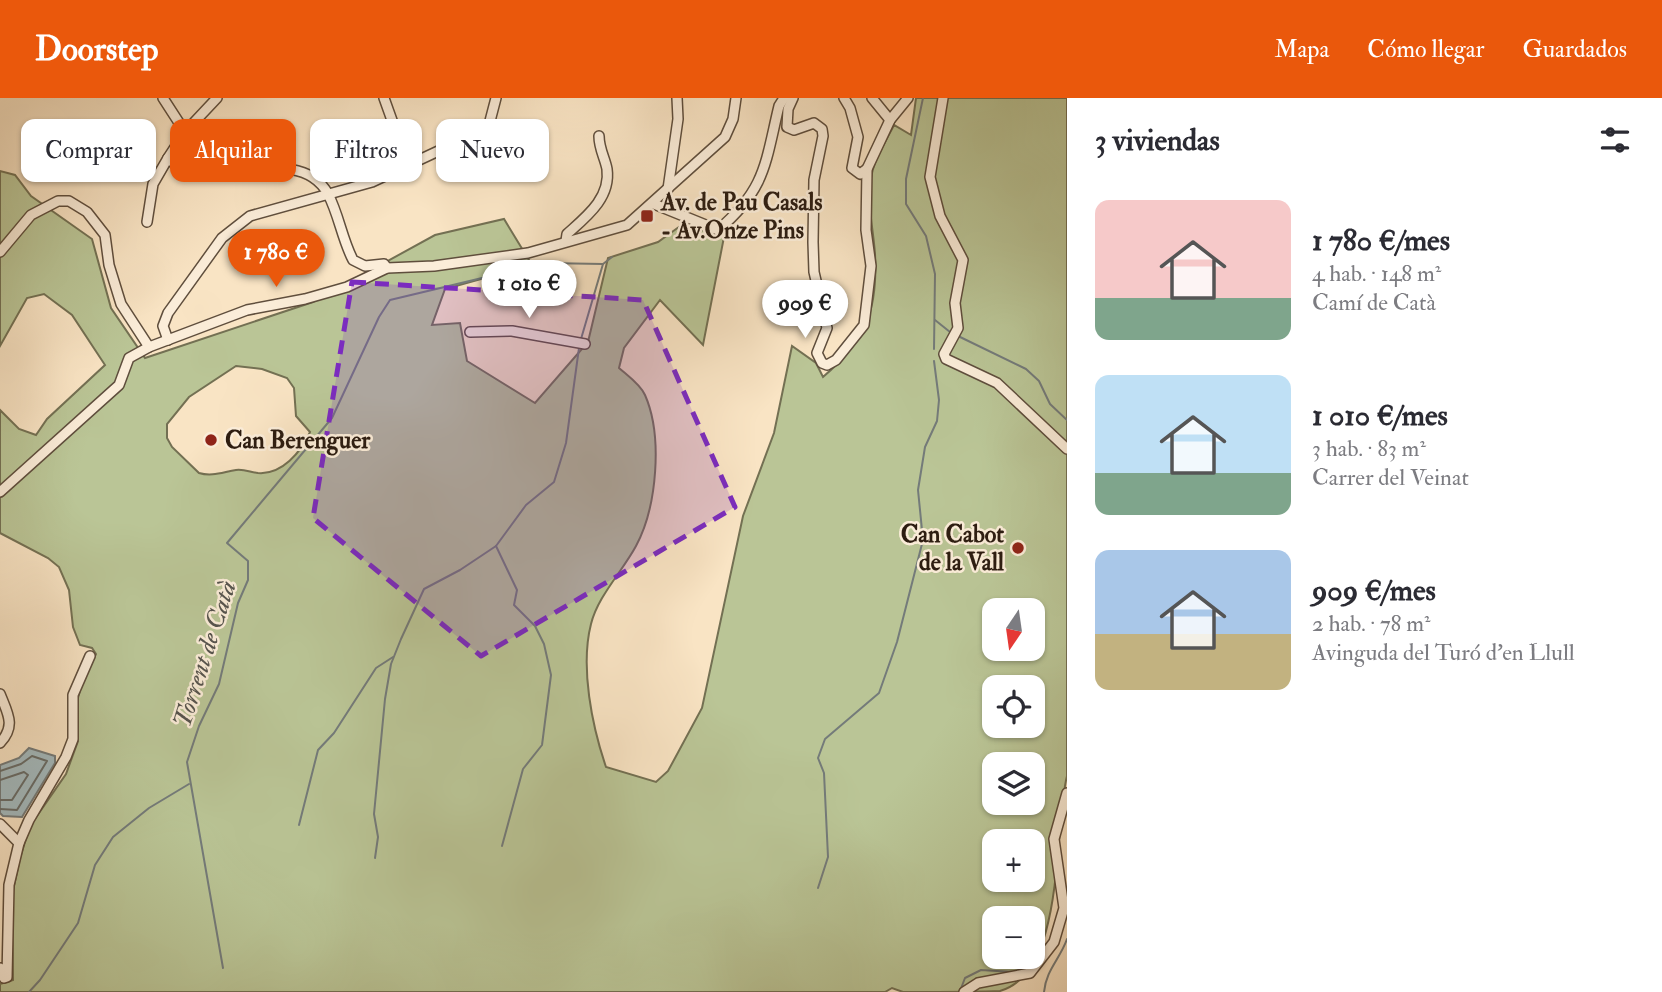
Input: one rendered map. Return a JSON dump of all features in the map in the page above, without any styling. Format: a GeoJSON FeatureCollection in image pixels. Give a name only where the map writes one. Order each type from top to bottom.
{"type":"FeatureCollection","features":[{"type":"Feature","properties":{"kind":"street"},"geometry":{"type":"LineString","coordinates":[[163,98],[177,119]]}},
{"type":"Feature","properties":{"kind":"street"},"geometry":{"type":"LineString","coordinates":[[197,119],[217,98]]}},
{"type":"Feature","properties":{"kind":"street"},"geometry":{"type":"LineString","coordinates":[[384,98],[392,119]]}},
{"type":"Feature","properties":{"kind":"street"},"geometry":{"type":"LineString","coordinates":[[422,158],[464,139],[484,144],[496,98]]}},
{"type":"Feature","properties":{"kind":"street"},"geometry":{"type":"LineString","coordinates":[[668,189],[678,118],[677,98]]}},
{"type":"Feature","properties":{"kind":"street"},"geometry":{"type":"LineString","coordinates":[[0,492],[119,385],[130,358],[149,347],[247,310],[305,299],[347,287],[387,268],[492,259],[528,253],[627,225],[654,204],[725,137],[733,119],[736,98]]}},
{"type":"Feature","properties":{"kind":"street"},"geometry":{"type":"LineString","coordinates":[[654,204],[719,230],[744,207],[764,172],[779,106],[784,98]]}},
{"type":"Feature","properties":{"kind":"street"},"geometry":{"type":"LineString","coordinates":[[793,98],[788,109],[787,127],[794,130],[814,123],[822,129],[823,136],[814,180],[813,242],[814,272],[827,317],[827,328],[817,353],[822,363],[827,365],[836,360],[853,340],[866,318],[871,266],[866,230],[867,169],[890,121],[908,98]]}},
{"type":"Feature","properties":{"kind":"street"},"geometry":{"type":"LineString","coordinates":[[844,98],[850,108],[858,138],[852,168],[860,174],[867,169]]}},
{"type":"Feature","properties":{"kind":"street"},"geometry":{"type":"LineString","coordinates":[[872,98],[890,121]]}},
{"type":"Feature","properties":{"kind":"street"},"geometry":{"type":"LineString","coordinates":[[943,98],[930,177],[940,216],[963,260],[955,303],[958,328],[943,354],[946,359],[997,383],[1067,449]]}},
{"type":"Feature","properties":{"kind":"street"},"geometry":{"type":"LineString","coordinates":[[566,241],[567,234],[598,205],[607,185],[606,165],[599,136]]}},
{"type":"Feature","properties":{"kind":"street"},"geometry":{"type":"LineString","coordinates":[[147,222],[153,184],[170,155]]}},
{"type":"Feature","properties":{"kind":"street"},"geometry":{"type":"LineString","coordinates":[[168,158],[182,170],[197,172],[262,168],[302,171],[315,178],[328,194],[353,260],[365,266],[384,264],[387,268]]}},
{"type":"Feature","properties":{"kind":"street"},"geometry":{"type":"LineString","coordinates":[[168,340],[163,326],[168,313],[222,238],[260,212],[372,182]]}},
{"type":"Feature","properties":{"kind":"street"},"geometry":{"type":"LineString","coordinates":[[0,252],[31,215],[58,201],[69,201],[87,212],[105,235],[109,265],[121,304],[149,347]]}},
{"type":"Feature","properties":{"kind":"street"},"geometry":{"type":"LineString","coordinates":[[470,332],[512,331],[585,344]]}},
{"type":"Feature","properties":{"kind":"street"},"geometry":{"type":"LineString","coordinates":[[0,968],[4,978],[7,977],[9,886],[19,843],[73,739],[73,695],[90,656]]}},
{"type":"Feature","properties":{"kind":"street"},"geometry":{"type":"LineString","coordinates":[[0,694],[12,723],[10,733],[0,743]]}},
{"type":"Feature","properties":{"kind":"street"},"geometry":{"type":"LineString","coordinates":[[964,992],[978,983],[1030,973],[1054,942],[1064,908],[1054,839],[1067,793]]}},
{"type":"Feature","properties":{"kind":"street"},"geometry":{"type":"LineString","coordinates":[[0,824],[19,843]]}},
{"type":"Feature","properties":{"kind":"highlighted area"},"geometry":{"type":"Polygon","coordinates":[[[352,282],[643,300],[735,507],[481,656],[313,518],[352,282]]]}},
{"type":"Feature","properties":{"kind":"green space"},"geometry":{"type":"Polygon","coordinates":[[[916,98],[1067,98],[1067,776],[1053,897],[1045,934],[1045,906],[982,906],[982,969],[1028,969],[1021,979],[1000,991],[967,992],[903,992],[892,988],[885,992],[0,992],[0,984],[13,980],[12,895],[20,858],[30,826],[66,774],[78,741],[75,709],[82,683],[96,654],[92,648],[80,645],[73,627],[69,590],[59,567],[48,558],[0,533],[0,410],[19,429],[36,435],[47,419],[105,365],[72,315],[44,294],[27,298],[0,346],[0,171],[15,175],[31,196],[92,239],[111,308],[145,358],[313,302],[435,235],[504,219],[532,265],[445,289],[432,325],[460,323],[467,361],[535,403],[588,342],[608,258],[658,242],[683,224],[724,237],[703,345],[660,300],[624,348],[619,368],[643,391],[651,412],[656,451],[653,492],[649,512],[636,546],[594,614],[588,641],[587,677],[592,715],[606,767],[656,782],[668,771],[702,708],[743,516],[774,433],[792,346],[816,363],[823,377],[850,350],[866,323],[874,292],[875,274],[871,180],[880,152],[894,125],[911,135],[916,98]],[[236,366],[189,397],[167,424],[167,438],[172,447],[199,473],[239,470],[267,473],[290,461],[310,432],[296,416],[294,388],[287,378],[262,369],[236,366]]]}},
{"type":"Feature","properties":{"kind":"water"},"geometry":{"type":"Polygon","coordinates":[[[29,748],[55,756],[55,763],[22,817],[3,816],[0,813],[0,765],[19,758],[29,748]]]}},
{"type":"Feature","properties":{"kind":"waterway"},"geometry":{"type":"LineString","coordinates":[[923,98],[906,179],[906,204],[926,236],[935,274],[934,349]]}},
{"type":"Feature","properties":{"kind":"waterway","name":"Torrent de Catà"},"geometry":{"type":"LineString","coordinates":[[223,968],[187,762],[199,726],[219,684],[238,603],[248,580],[248,561],[227,543],[332,418],[379,317],[390,300],[545,263],[603,264],[612,257]]}},
{"type":"Feature","properties":{"kind":"waterway"},"geometry":{"type":"LineString","coordinates":[[581,339],[603,264]]}},
{"type":"Feature","properties":{"kind":"waterway"},"geometry":{"type":"LineString","coordinates":[[935,320],[950,332]]}},
{"type":"Feature","properties":{"kind":"waterway"},"geometry":{"type":"LineString","coordinates":[[958,336],[1026,369],[1039,381],[1050,404],[1067,420]]}},
{"type":"Feature","properties":{"kind":"waterway"},"geometry":{"type":"LineString","coordinates":[[375,858],[378,837],[374,814],[391,664],[424,589],[460,570],[496,546],[526,505],[554,482],[566,443],[579,348]]}},
{"type":"Feature","properties":{"kind":"waterway"},"geometry":{"type":"LineString","coordinates":[[818,888],[828,857],[824,773],[818,758],[825,739],[879,693],[897,642],[923,540],[918,490],[925,447],[937,421],[939,400],[934,361]]}},
{"type":"Feature","properties":{"kind":"waterway"},"geometry":{"type":"LineString","coordinates":[[496,546],[517,590],[514,605],[535,626],[544,644],[551,675],[542,745],[523,769],[502,846]]}},
{"type":"Feature","properties":{"kind":"waterway"},"geometry":{"type":"LineString","coordinates":[[299,825],[318,750],[334,733],[376,668],[393,657]]}},
{"type":"Feature","properties":{"kind":"waterway"},"geometry":{"type":"LineString","coordinates":[[29,992],[78,923],[95,865],[113,837],[149,808],[189,784]]}},
{"type":"Feature","properties":{"kind":"waterway"},"geometry":{"type":"LineString","coordinates":[[1044,992],[1047,977],[1067,939]]}},
{"type":"Feature","properties":{"kind":"waterway"},"geometry":{"type":"LineString","coordinates":[[960,991],[965,978],[981,970],[1013,972]]}},
{"type":"Feature","properties":{"kind":"place","name":"Av. de Pau Casals - Av.Onze Pins"},"geometry":{"type":"Point","coordinates":[647,216]}},
{"type":"Feature","properties":{"kind":"place","name":"Can Berenguer"},"geometry":{"type":"Point","coordinates":[211,440]}},
{"type":"Feature","properties":{"kind":"place","name":"Can Cabot de la Vall"},"geometry":{"type":"Point","coordinates":[1018,548]}}]}
